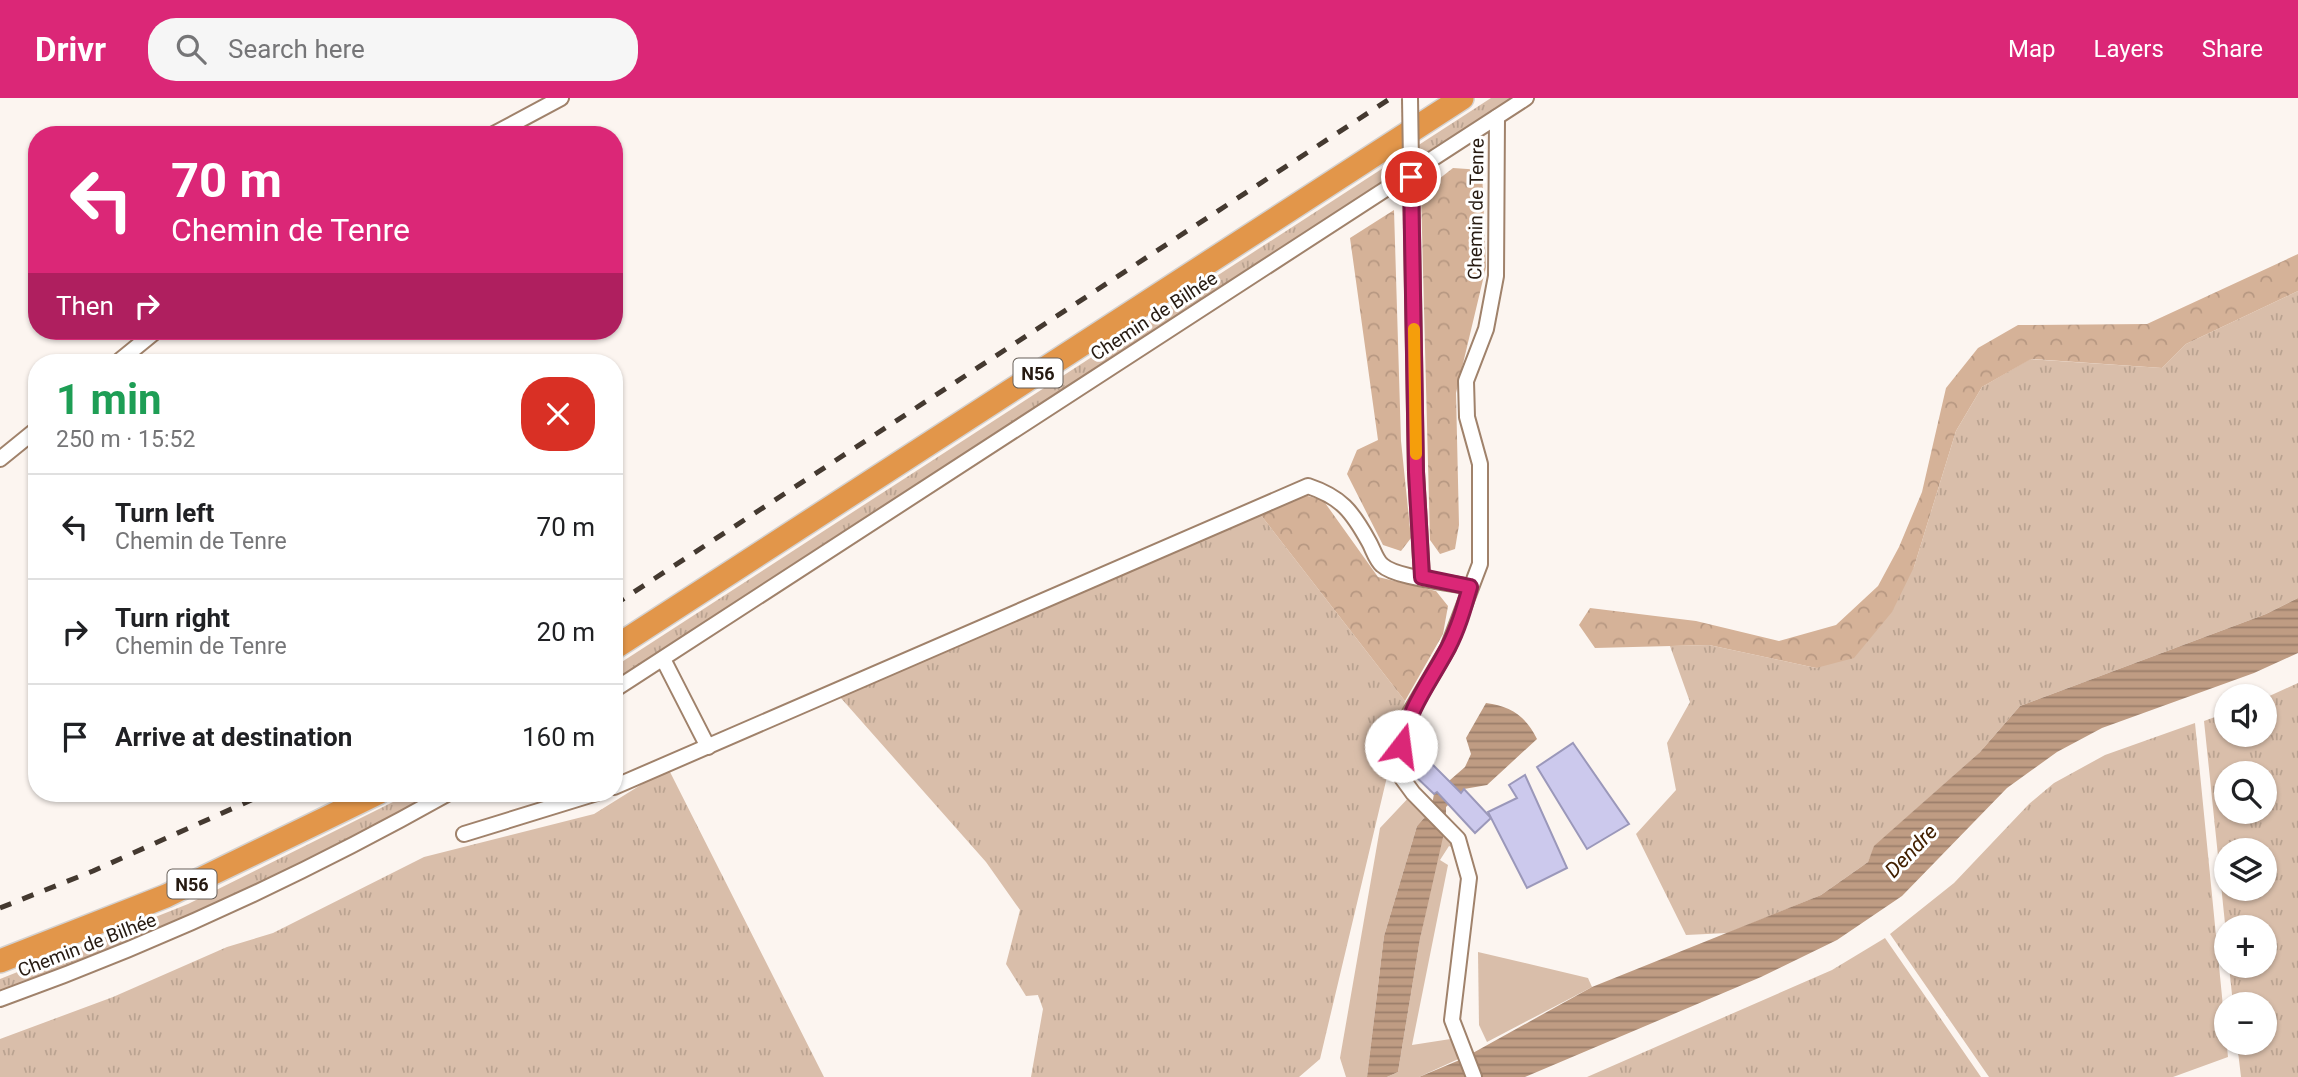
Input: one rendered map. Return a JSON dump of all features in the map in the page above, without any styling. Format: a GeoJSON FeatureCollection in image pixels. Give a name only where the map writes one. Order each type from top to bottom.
{"type":"FeatureCollection","features":[{"type":"Feature","properties":{"kind":"highway","name":"N56"},"geometry":{"type":"LineString","coordinates":[[623,642],[1462,98]]}},
{"type":"Feature","properties":{"kind":"highway","name":"N56"},"geometry":{"type":"LineString","coordinates":[[0,961],[166,896],[359,802]]}},
{"type":"Feature","properties":{"kind":"street"},"geometry":{"type":"LineString","coordinates":[[509,126],[561,98]]}},
{"type":"Feature","properties":{"kind":"street"},"geometry":{"type":"LineString","coordinates":[[1410,98],[1416,485],[1422,577]]}},
{"type":"Feature","properties":{"kind":"street","name":"Chemin de Bilhée"},"geometry":{"type":"LineString","coordinates":[[623,684],[1526,98]]}},
{"type":"Feature","properties":{"kind":"street","name":"Chemin de Tenre"},"geometry":{"type":"LineString","coordinates":[[1474,1077],[1452,1020],[1469,878],[1463,848],[1450,827],[1426,806],[1402,778],[1401,746],[1408,716],[1452,639],[1480,564],[1480,464],[1467,417],[1466,381],[1486,329],[1496,276],[1497,117]]}},
{"type":"Feature","properties":{"kind":"street"},"geometry":{"type":"LineString","coordinates":[[128,354],[145,340]]}},
{"type":"Feature","properties":{"kind":"street"},"geometry":{"type":"LineString","coordinates":[[0,459],[28,436]]}},
{"type":"Feature","properties":{"kind":"street"},"geometry":{"type":"LineString","coordinates":[[623,783],[1307,485],[1333,494],[1358,522],[1381,565],[1403,577],[1422,577],[1470,587]]}},
{"type":"Feature","properties":{"kind":"street"},"geometry":{"type":"LineString","coordinates":[[663,659],[708,747]]}},
{"type":"Feature","properties":{"kind":"street","name":"Chemin de Bilhée"},"geometry":{"type":"LineString","coordinates":[[0,999],[180,930],[372,836],[433,802]]}},
{"type":"Feature","properties":{"kind":"street"},"geometry":{"type":"LineString","coordinates":[[464,834],[568,802]]}},
{"type":"Feature","properties":{"kind":"green space"},"geometry":{"type":"Polygon","coordinates":[[[1491,98],[1514,98],[623,676],[623,661],[1491,98]]]}},
{"type":"Feature","properties":{"kind":"green space"},"geometry":{"type":"Polygon","coordinates":[[[1453,168],[1482,170],[1486,267],[1456,393],[1459,525],[1455,549],[1440,554],[1430,540],[1421,193],[1453,168]]]}},
{"type":"Feature","properties":{"kind":"green space"},"geometry":{"type":"Polygon","coordinates":[[[1394,210],[1401,441],[1411,538],[1401,551],[1383,545],[1347,474],[1357,450],[1378,440],[1350,238],[1394,210]]]}},
{"type":"Feature","properties":{"kind":"green space"},"geometry":{"type":"Polygon","coordinates":[[[2298,254],[2298,291],[2186,344],[2162,368],[2031,359],[1982,387],[1956,431],[1914,567],[1892,612],[1854,658],[1816,668],[1709,645],[1595,648],[1579,625],[1590,608],[1696,621],[1779,641],[1836,625],[1878,586],[1899,547],[1922,492],[1946,388],[1978,348],[2018,325],[2147,324],[2298,254]]]}},
{"type":"Feature","properties":{"kind":"green space"},"geometry":{"type":"Polygon","coordinates":[[[2298,291],[2298,598],[2266,614],[2020,706],[1980,752],[1875,846],[1868,862],[1821,895],[1728,933],[1686,935],[1636,834],[1676,790],[1667,743],[1690,702],[1670,646],[1709,645],[1816,668],[1914,567],[1956,431],[1982,387],[2030,359],[2162,368],[2186,344],[2298,291]]]}},
{"type":"Feature","properties":{"kind":"green space"},"geometry":{"type":"Polygon","coordinates":[[[1304,495],[1323,500],[1378,577],[1436,591],[1448,606],[1443,634],[1405,701],[1260,514],[1304,495]]]}},
{"type":"Feature","properties":{"kind":"green space"},"geometry":{"type":"Polygon","coordinates":[[[1260,514],[1405,701],[1320,1059],[1299,1077],[1031,1077],[1043,1009],[1038,995],[1026,996],[1006,964],[1020,910],[986,862],[840,697],[1260,514]]]}},
{"type":"Feature","properties":{"kind":"green space"},"geometry":{"type":"Polygon","coordinates":[[[2298,683],[2298,1077],[2241,1077],[2238,1055],[2277,1055],[2277,992],[2232,992],[2230,978],[2277,978],[2277,915],[2224,915],[2223,901],[2277,901],[2277,838],[2216,838],[2215,824],[2277,824],[2277,761],[2214,761],[2214,817],[2204,721],[2214,717],[2214,747],[2277,747],[2277,693],[2298,683]]]}},
{"type":"Feature","properties":{"kind":"green space"},"geometry":{"type":"Polygon","coordinates":[[[2195,723],[2214,915],[2214,978],[2220,978],[2222,992],[2214,992],[2214,1055],[2228,1057],[2173,1077],[1989,1077],[1890,934],[1954,883],[2029,804],[2054,783],[2105,755],[2195,723]]]}},
{"type":"Feature","properties":{"kind":"green space"},"geometry":{"type":"Polygon","coordinates":[[[668,768],[824,1077],[0,1077],[0,1039],[113,997],[227,947],[273,933],[424,857],[594,814],[613,802],[623,802],[623,796],[668,768]]]}},
{"type":"Feature","properties":{"kind":"green space"},"geometry":{"type":"Polygon","coordinates":[[[1413,793],[1431,810],[1417,826],[1384,936],[1367,1077],[1346,1077],[1340,1058],[1380,828],[1413,793]]]}},
{"type":"Feature","properties":{"kind":"green space"},"geometry":{"type":"Polygon","coordinates":[[[393,802],[419,802],[349,840],[179,923],[0,993],[0,979],[188,904],[393,802]]]}},
{"type":"Feature","properties":{"kind":"green space"},"geometry":{"type":"Polygon","coordinates":[[[1443,827],[1465,854],[1449,846],[1440,860],[1448,865],[1412,1045],[1457,1038],[1465,1056],[1419,1077],[1387,1077],[1398,1072],[1420,939],[1443,827]]]}},
{"type":"Feature","properties":{"kind":"green space"},"geometry":{"type":"Polygon","coordinates":[[[1885,938],[1981,1077],[1587,1077],[1832,970],[1885,938]]]}},
{"type":"Feature","properties":{"kind":"green space"},"geometry":{"type":"Polygon","coordinates":[[[1478,952],[1588,978],[1592,987],[1487,1042],[1479,1025],[1478,952]]]}},
{"type":"Feature","properties":{"kind":"water","name":"Dendre"},"geometry":{"type":"Polygon","coordinates":[[[2298,598],[2298,653],[2254,673],[2224,684],[2214,684],[2214,687],[2102,728],[2057,752],[2007,788],[1902,896],[1837,940],[1761,977],[1525,1077],[1419,1077],[1462,1059],[1592,987],[1821,895],[1868,862],[1874,846],[1980,752],[2020,706],[2266,614],[2298,598]]]}},
{"type":"Feature","properties":{"kind":"water"},"geometry":{"type":"Polygon","coordinates":[[[1486,703],[1503,707],[1522,718],[1537,739],[1487,785],[1464,789],[1446,807],[1446,824],[1420,939],[1398,1072],[1387,1077],[1367,1077],[1384,936],[1417,826],[1431,810],[1434,794],[1465,767],[1471,754],[1466,738],[1486,703]]]}},
{"type":"Feature","properties":{"kind":"building"},"geometry":{"type":"Polygon","coordinates":[[[1573,743],[1629,824],[1587,849],[1537,767],[1573,743]]]}},
{"type":"Feature","properties":{"kind":"building"},"geometry":{"type":"Polygon","coordinates":[[[1427,759],[1461,793],[1464,789],[1491,818],[1475,833],[1437,792],[1434,794],[1412,773],[1427,759]]]}},
{"type":"Feature","properties":{"kind":"building"},"geometry":{"type":"Polygon","coordinates":[[[1525,775],[1567,868],[1527,888],[1488,812],[1517,798],[1509,785],[1525,775]]]}},
{"type":"Feature","properties":{"kind":"railway"},"geometry":{"type":"LineString","coordinates":[[623,599],[1391,98]]}},
{"type":"Feature","properties":{"kind":"railway"},"geometry":{"type":"LineString","coordinates":[[0,908],[93,871],[247,802]]}},
{"type":"Feature","properties":{"kind":"slow traffic"},"geometry":{"type":"LineString","coordinates":[[1414,329],[1416,454]]}},
{"type":"Feature","properties":{"kind":"route"},"geometry":{"type":"LineString","coordinates":[[1401,746],[1408,716],[1461,621],[1470,587],[1422,577],[1416,472],[1411,177]]}}]}
